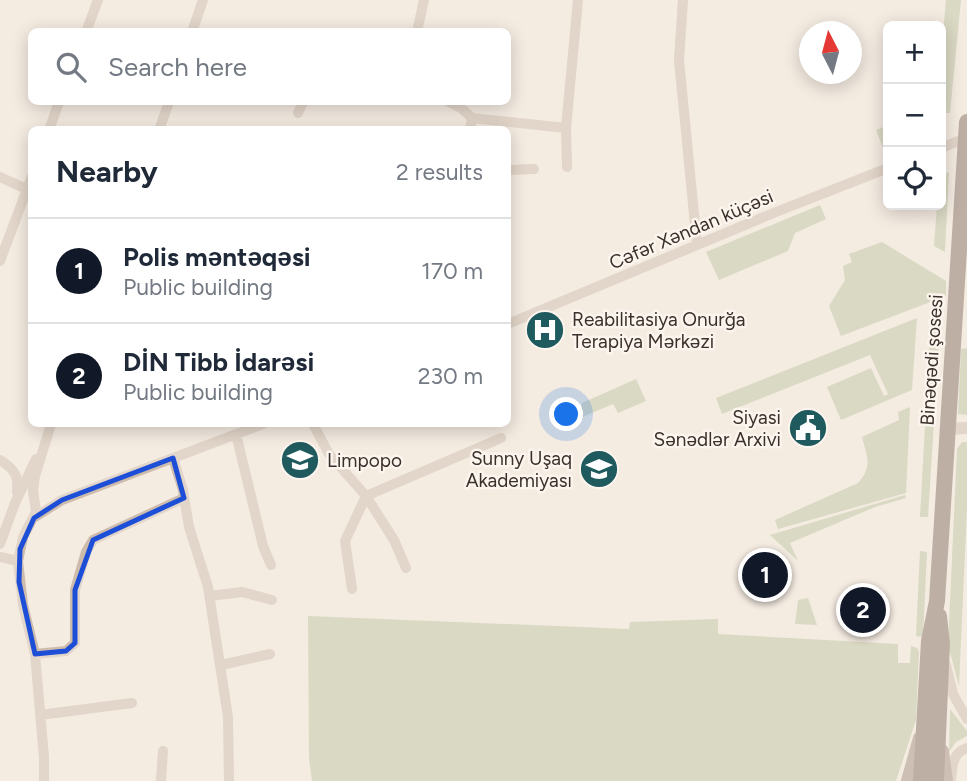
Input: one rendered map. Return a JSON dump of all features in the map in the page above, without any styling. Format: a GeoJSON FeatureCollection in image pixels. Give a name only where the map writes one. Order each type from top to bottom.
{"type":"FeatureCollection","features":[{"type":"Feature","properties":{"kind":"main road","name":"Binəqədi şosesi"},"geometry":{"type":"LineString","coordinates":[[936,781],[931,724],[929,641],[937,601],[967,133]]}},
{"type":"Feature","properties":{"kind":"main road"},"geometry":{"type":"LineString","coordinates":[[953,344],[967,323]]}},
{"type":"Feature","properties":{"kind":"main road","name":"Binəqədi şosesi"},"geometry":{"type":"LineString","coordinates":[[921,781],[942,644],[937,601]]}},
{"type":"Feature","properties":{"kind":"main road"},"geometry":{"type":"LineString","coordinates":[[908,781],[931,724]]}},
{"type":"Feature","properties":{"kind":"main road"},"geometry":{"type":"LineString","coordinates":[[931,724],[949,781]]}},
{"type":"Feature","properties":{"kind":"street"},"geometry":{"type":"LineString","coordinates":[[87,28],[97,0]]}},
{"type":"Feature","properties":{"kind":"street"},"geometry":{"type":"LineString","coordinates":[[193,28],[203,0]]}},
{"type":"Feature","properties":{"kind":"street"},"geometry":{"type":"LineString","coordinates":[[418,28],[424,0]]}},
{"type":"Feature","properties":{"kind":"street"},"geometry":{"type":"LineString","coordinates":[[567,167],[566,128],[578,0]]}},
{"type":"Feature","properties":{"kind":"street"},"geometry":{"type":"LineString","coordinates":[[683,0],[679,60],[697,245]]}},
{"type":"Feature","properties":{"kind":"street"},"geometry":{"type":"LineString","coordinates":[[51,126],[59,105]]}},
{"type":"Feature","properties":{"kind":"street"},"geometry":{"type":"LineString","coordinates":[[160,126],[168,105]]}},
{"type":"Feature","properties":{"kind":"street"},"geometry":{"type":"LineString","coordinates":[[298,113],[302,105]]}},
{"type":"Feature","properties":{"kind":"street"},"geometry":{"type":"LineString","coordinates":[[456,105],[472,118],[566,128]]}},
{"type":"Feature","properties":{"kind":"street"},"geometry":{"type":"LineString","coordinates":[[471,126],[472,118]]}},
{"type":"Feature","properties":{"kind":"street"},"geometry":{"type":"LineString","coordinates":[[943,147],[967,133]]}},
{"type":"Feature","properties":{"kind":"street"},"geometry":{"type":"LineString","coordinates":[[511,170],[534,169]]}},
{"type":"Feature","properties":{"kind":"street","name":"Cəfər Xəndan küçəsi"},"geometry":{"type":"LineString","coordinates":[[511,323],[883,170]]}},
{"type":"Feature","properties":{"kind":"street"},"geometry":{"type":"LineString","coordinates":[[0,177],[28,190]]}},
{"type":"Feature","properties":{"kind":"street"},"geometry":{"type":"LineString","coordinates":[[0,261],[28,192]]}},
{"type":"Feature","properties":{"kind":"street"},"geometry":{"type":"LineString","coordinates":[[0,544],[15,503],[50,427]]}},
{"type":"Feature","properties":{"kind":"street"},"geometry":{"type":"LineString","coordinates":[[34,518],[55,503],[255,427]]}},
{"type":"Feature","properties":{"kind":"street"},"geometry":{"type":"LineString","coordinates":[[315,427],[329,454],[366,496],[394,540],[406,568]]}},
{"type":"Feature","properties":{"kind":"street"},"geometry":{"type":"LineString","coordinates":[[947,429],[967,428]]}},
{"type":"Feature","properties":{"kind":"street"},"geometry":{"type":"LineString","coordinates":[[236,434],[263,546],[271,565]]}},
{"type":"Feature","properties":{"kind":"street"},"geometry":{"type":"LineString","coordinates":[[352,589],[345,541],[366,496],[501,438]]}},
{"type":"Feature","properties":{"kind":"street"},"geometry":{"type":"LineString","coordinates":[[44,443],[34,485],[37,509],[23,537],[18,566],[23,605],[35,654],[44,781]]}},
{"type":"Feature","properties":{"kind":"street"},"geometry":{"type":"LineString","coordinates":[[173,458],[189,527],[201,559],[210,596],[229,724],[229,781]]}},
{"type":"Feature","properties":{"kind":"street"},"geometry":{"type":"LineString","coordinates":[[0,460],[10,466],[16,475],[18,486],[15,503]]}},
{"type":"Feature","properties":{"kind":"street"},"geometry":{"type":"LineString","coordinates":[[15,503],[23,495],[55,503]]}},
{"type":"Feature","properties":{"kind":"street"},"geometry":{"type":"LineString","coordinates":[[35,654],[66,651],[75,643],[74,594],[86,552],[93,540],[184,498]]}},
{"type":"Feature","properties":{"kind":"street"},"geometry":{"type":"LineString","coordinates":[[0,557],[18,566]]}},
{"type":"Feature","properties":{"kind":"street"},"geometry":{"type":"LineString","coordinates":[[210,596],[242,592],[272,600]]}},
{"type":"Feature","properties":{"kind":"street"},"geometry":{"type":"LineString","coordinates":[[942,644],[953,694],[967,719]]}},
{"type":"Feature","properties":{"kind":"street"},"geometry":{"type":"LineString","coordinates":[[221,665],[270,654]]}},
{"type":"Feature","properties":{"kind":"street"},"geometry":{"type":"LineString","coordinates":[[40,715],[132,703]]}},
{"type":"Feature","properties":{"kind":"street"},"geometry":{"type":"LineString","coordinates":[[949,781],[955,757],[960,750],[967,748]]}},
{"type":"Feature","properties":{"kind":"street"},"geometry":{"type":"LineString","coordinates":[[161,781],[163,751]]}},
{"type":"Feature","properties":{"kind":"highlighted area"},"geometry":{"type":"Polygon","coordinates":[[[173,458],[184,498],[93,540],[75,590],[75,643],[66,651],[35,654],[19,582],[20,549],[34,518],[62,500],[173,458]]]}},
{"type":"Feature","properties":{"kind":"green space"},"geometry":{"type":"Polygon","coordinates":[[[946,0],[961,0],[950,113],[946,113],[946,0]]]}},
{"type":"Feature","properties":{"kind":"green space"},"geometry":{"type":"Polygon","coordinates":[[[883,127],[883,148],[876,130],[883,127]]]}},
{"type":"Feature","properties":{"kind":"green space"},"geometry":{"type":"Polygon","coordinates":[[[949,172],[945,252],[934,246],[937,210],[946,210],[946,173],[949,172]]]}},
{"type":"Feature","properties":{"kind":"green space"},"geometry":{"type":"Polygon","coordinates":[[[820,205],[826,219],[795,233],[788,251],[719,280],[706,252],[820,205]]]}},
{"type":"Feature","properties":{"kind":"green space"},"geometry":{"type":"Polygon","coordinates":[[[882,242],[946,281],[946,296],[841,336],[829,306],[845,280],[843,266],[852,262],[849,254],[882,242]]]}},
{"type":"Feature","properties":{"kind":"green space"},"geometry":{"type":"Polygon","coordinates":[[[941,310],[928,517],[920,517],[931,315],[941,310]]]}},
{"type":"Feature","properties":{"kind":"green space"},"geometry":{"type":"Polygon","coordinates":[[[917,318],[912,390],[841,420],[827,387],[871,368],[884,396],[888,394],[870,355],[722,414],[716,398],[917,318]]]}},
{"type":"Feature","properties":{"kind":"green space"},"geometry":{"type":"Polygon","coordinates":[[[967,348],[967,415],[958,414],[961,349],[967,348]]]}},
{"type":"Feature","properties":{"kind":"green space"},"geometry":{"type":"Polygon","coordinates":[[[636,379],[646,401],[618,413],[613,404],[580,418],[582,403],[636,379]]]}},
{"type":"Feature","properties":{"kind":"green space"},"geometry":{"type":"Polygon","coordinates":[[[910,407],[906,493],[778,529],[775,520],[858,483],[867,466],[862,437],[899,420],[898,412],[910,407]]]}},
{"type":"Feature","properties":{"kind":"green space"},"geometry":{"type":"Polygon","coordinates":[[[962,442],[967,442],[967,508],[959,686],[948,645],[957,449],[962,442]]]}},
{"type":"Feature","properties":{"kind":"green space"},"geometry":{"type":"Polygon","coordinates":[[[905,495],[906,498],[875,507],[790,543],[798,561],[770,535],[905,495]]]}},
{"type":"Feature","properties":{"kind":"green space"},"geometry":{"type":"Polygon","coordinates":[[[920,551],[927,552],[923,637],[916,636],[920,551]]]}},
{"type":"Feature","properties":{"kind":"green space"},"geometry":{"type":"Polygon","coordinates":[[[808,598],[817,625],[795,624],[798,600],[808,598]]]}},
{"type":"Feature","properties":{"kind":"green space"},"geometry":{"type":"Polygon","coordinates":[[[308,616],[629,629],[630,622],[718,619],[718,634],[898,644],[898,663],[910,663],[911,646],[919,651],[916,720],[896,781],[312,781],[309,759],[308,616]]]}},
{"type":"Feature","properties":{"kind":"green space"},"geometry":{"type":"Polygon","coordinates":[[[950,709],[967,731],[967,736],[956,742],[949,752],[950,709]]]}},
{"type":"Feature","properties":{"kind":"place","name":"Reabilitasiya Onurğa Terapiya Mərkəzi"},"geometry":{"type":"Point","coordinates":[545,330]}},
{"type":"Feature","properties":{"kind":"place","name":"Siyasi Sənədlər Arxivi"},"geometry":{"type":"Point","coordinates":[808,428]}},
{"type":"Feature","properties":{"kind":"place","name":"Limpopo"},"geometry":{"type":"Point","coordinates":[300,460]}},
{"type":"Feature","properties":{"kind":"place","name":"Sunny Uşaq Akademiyası"},"geometry":{"type":"Point","coordinates":[599,469]}},
{"type":"Feature","properties":{"kind":"place","name":"Polis məntəqəsi"},"geometry":{"type":"Point","coordinates":[765,575]}},
{"type":"Feature","properties":{"kind":"place","name":"DİN Tibb İdarəsi"},"geometry":{"type":"Point","coordinates":[863,610]}}]}
